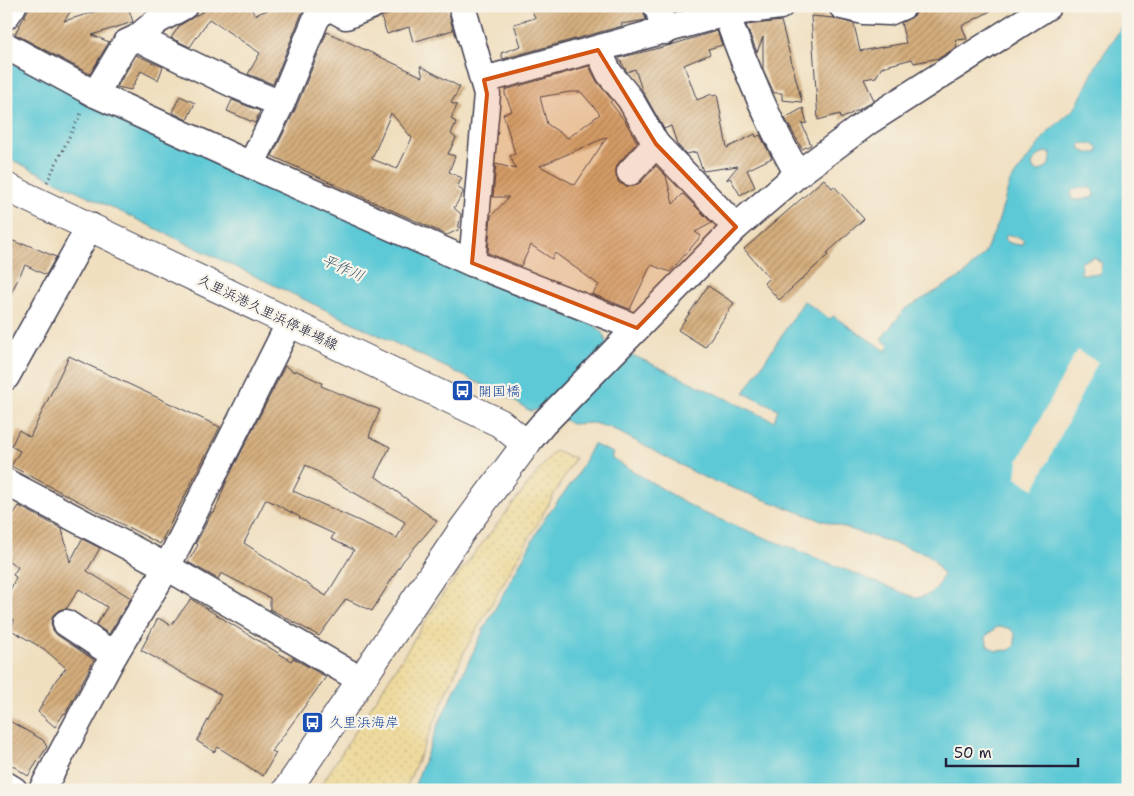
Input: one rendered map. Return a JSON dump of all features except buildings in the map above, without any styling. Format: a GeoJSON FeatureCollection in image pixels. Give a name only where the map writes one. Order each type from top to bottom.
{"type":"FeatureCollection","features":[{"type":"Feature","properties":{"kind":"main road","name":"久里浜港久里浜停車場線"},"geometry":{"type":"LineString","coordinates":[[6,187],[86,233],[282,336],[490,434],[535,434]]}},
{"type":"Feature","properties":{"kind":"main road","name":"久里浜港久里浜停車場線"},"geometry":{"type":"LineString","coordinates":[[6,204],[86,233],[500,423],[535,434]]}},
{"type":"Feature","properties":{"kind":"main road"},"geometry":{"type":"LineString","coordinates":[[287,790],[463,529],[535,434]]}},
{"type":"Feature","properties":{"kind":"street"},"geometry":{"type":"LineString","coordinates":[[6,16],[13,6]]}},
{"type":"Feature","properties":{"kind":"street"},"geometry":{"type":"LineString","coordinates":[[93,93],[126,43],[137,38],[155,14],[184,6]]}},
{"type":"Feature","properties":{"kind":"street"},"geometry":{"type":"LineString","coordinates":[[250,164],[281,104],[316,19],[326,6]]}},
{"type":"Feature","properties":{"kind":"street"},"geometry":{"type":"LineString","coordinates":[[332,6],[335,10],[346,16],[370,6]]}},
{"type":"Feature","properties":{"kind":"street"},"geometry":{"type":"LineString","coordinates":[[462,6],[487,94],[472,263]]}},
{"type":"Feature","properties":{"kind":"street"},"geometry":{"type":"LineString","coordinates":[[657,6],[666,31]]}},
{"type":"Feature","properties":{"kind":"street"},"geometry":{"type":"LineString","coordinates":[[484,80],[666,31],[727,10],[780,6]]}},
{"type":"Feature","properties":{"kind":"street"},"geometry":{"type":"LineString","coordinates":[[842,6],[864,11],[889,12],[903,6]]}},
{"type":"Feature","properties":{"kind":"street"},"geometry":{"type":"LineString","coordinates":[[535,434],[736,227],[798,174],[869,120],[1048,6]]}},
{"type":"Feature","properties":{"kind":"street"},"geometry":{"type":"LineString","coordinates":[[727,10],[742,59],[768,120],[798,174]]}},
{"type":"Feature","properties":{"kind":"street"},"geometry":{"type":"LineString","coordinates":[[137,38],[233,84],[281,104]]}},
{"type":"Feature","properties":{"kind":"street"},"geometry":{"type":"LineString","coordinates":[[6,46],[93,93],[472,263],[629,336]]}},
{"type":"Feature","properties":{"kind":"street"},"geometry":{"type":"LineString","coordinates":[[598,50],[609,73],[630,99],[656,144],[736,227]]}},
{"type":"Feature","properties":{"kind":"street"},"geometry":{"type":"LineString","coordinates":[[630,172],[656,144]]}},
{"type":"Feature","properties":{"kind":"street"},"geometry":{"type":"LineString","coordinates":[[6,377],[86,233]]}},
{"type":"Feature","properties":{"kind":"street"},"geometry":{"type":"LineString","coordinates":[[42,790],[114,655],[167,566],[282,336]]}},
{"type":"Feature","properties":{"kind":"street"},"geometry":{"type":"LineString","coordinates":[[6,482],[167,566],[361,680]]}},
{"type":"Feature","properties":{"kind":"street"},"geometry":{"type":"LineString","coordinates":[[66,623],[114,655]]}},
{"type":"Feature","properties":{"kind":"street"},"geometry":{"type":"LineString","coordinates":[[6,785],[14,790]]}},
{"type":"Feature","properties":{"kind":"path"},"geometry":{"type":"LineString","coordinates":[[44,187],[93,93]]}},
{"type":"Feature","properties":{"kind":"highlighted area"},"geometry":{"type":"Polygon","coordinates":[[[598,50],[656,144],[736,227],[637,328],[472,263],[487,94],[484,80],[598,50]]]}},
{"type":"Feature","properties":{"kind":"sand"},"geometry":{"type":"Polygon","coordinates":[[[554,451],[575,458],[465,650],[405,790],[318,790],[443,594],[554,451]]]}},
{"type":"Feature","properties":{"kind":"water","name":"平作川"},"geometry":{"type":"Polygon","coordinates":[[[1128,18],[1128,790],[413,790],[438,725],[486,625],[545,518],[576,477],[593,444],[613,453],[611,458],[701,512],[916,598],[934,591],[943,575],[934,560],[927,554],[815,518],[705,478],[611,428],[593,423],[571,424],[546,409],[530,411],[508,397],[6,157],[6,60],[561,313],[591,323],[602,332],[607,348],[639,358],[774,421],[778,409],[744,393],[804,301],[830,319],[833,316],[886,351],[889,345],[881,339],[905,309],[964,275],[984,254],[997,226],[1010,182],[1048,132],[1076,107],[1097,64],[1128,18]],[[1080,144],[1081,150],[1088,153],[1097,153],[1099,149],[1093,144],[1080,144]],[[1045,152],[1032,165],[1034,170],[1040,171],[1048,166],[1050,162],[1051,153],[1045,152]],[[1076,188],[1071,193],[1071,199],[1080,200],[1094,197],[1095,192],[1090,188],[1076,188]],[[1008,235],[1005,237],[1006,241],[1013,244],[1022,245],[1024,241],[1019,237],[1008,235]],[[1094,257],[1081,262],[1081,274],[1100,274],[1102,263],[1094,257]],[[997,627],[986,636],[987,645],[996,651],[1010,650],[1015,645],[1015,634],[1009,628],[997,627]]]}},
{"type":"Feature","properties":{"kind":"pier"},"geometry":{"type":"Polygon","coordinates":[[[1077,350],[1098,362],[1034,489],[1016,478],[1018,461],[1077,350]]]}},
{"type":"Feature","properties":{"kind":"place","name":"開国橋"},"geometry":{"type":"Point","coordinates":[462,391]}},
{"type":"Feature","properties":{"kind":"place","name":"久里浜海岸"},"geometry":{"type":"Point","coordinates":[313,722]}}]}
